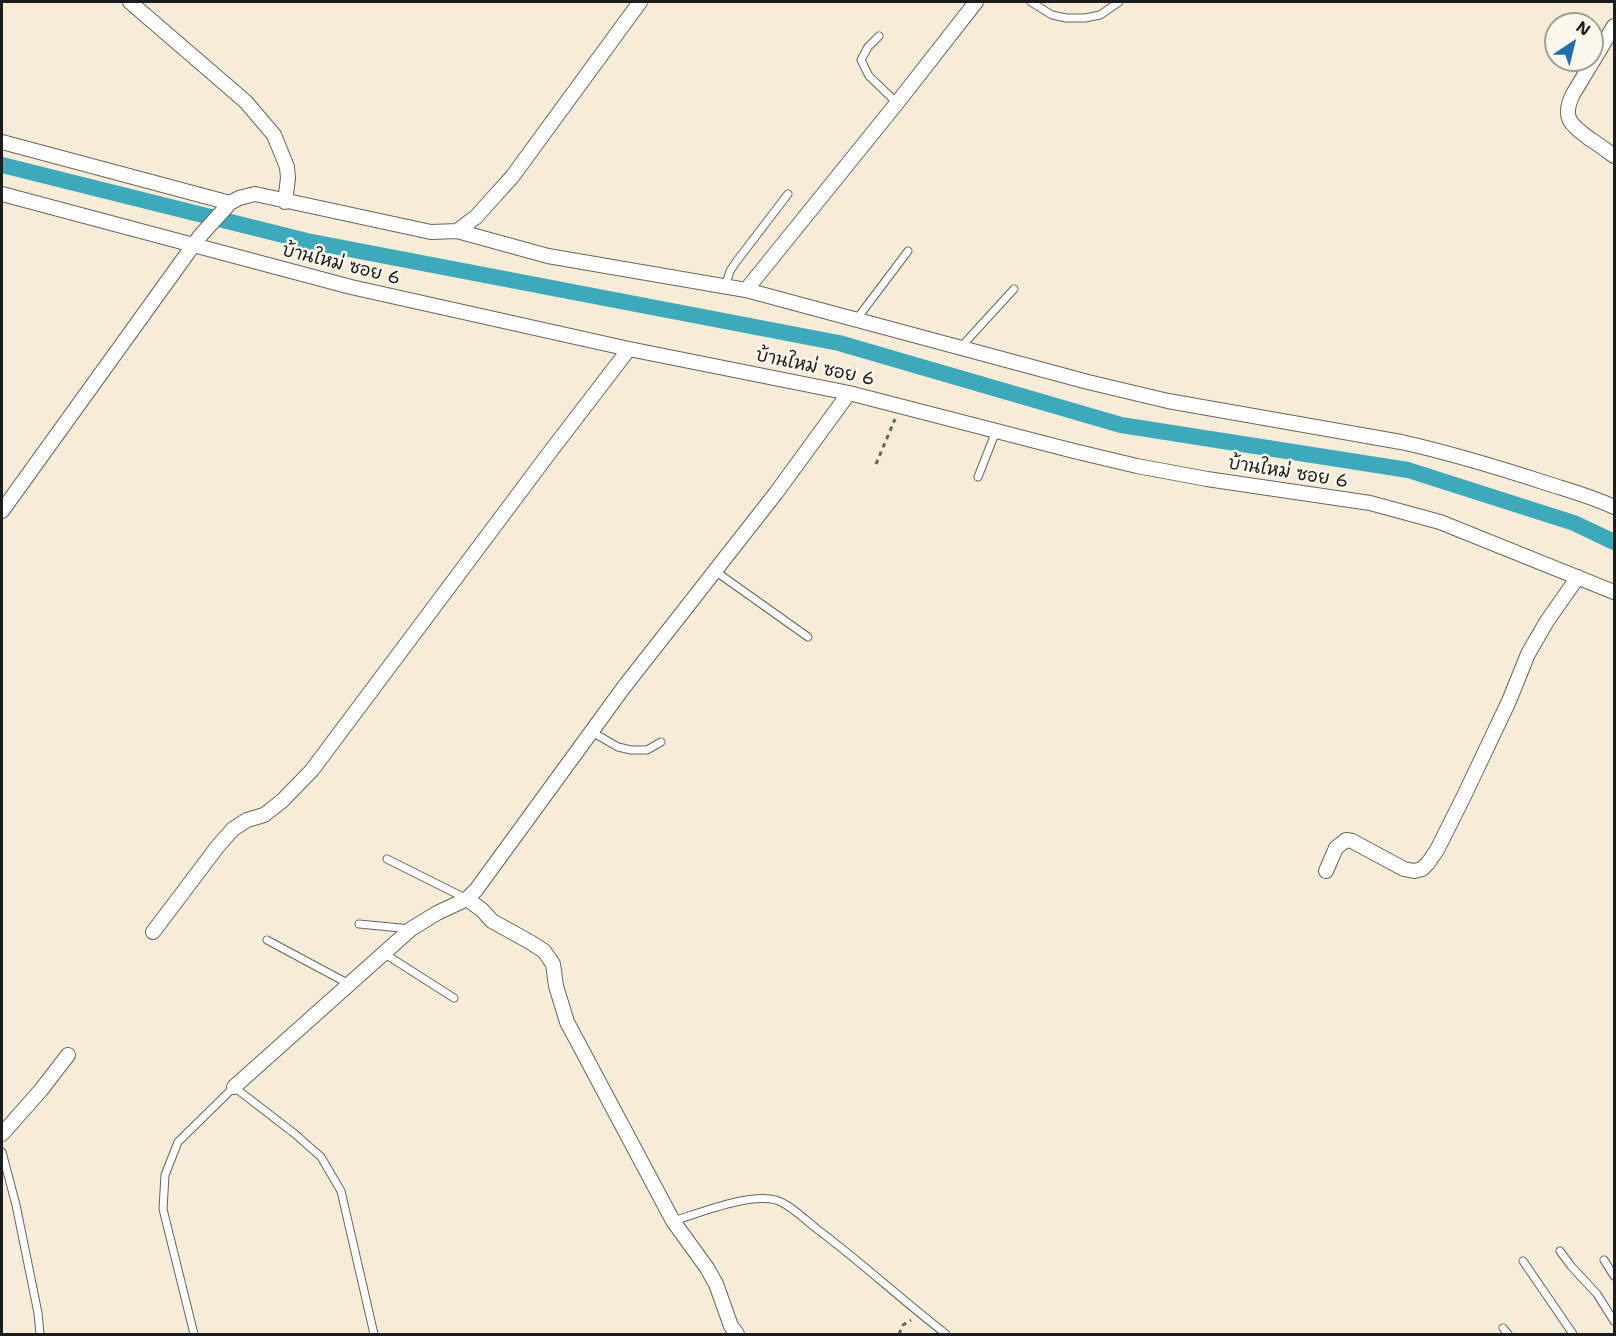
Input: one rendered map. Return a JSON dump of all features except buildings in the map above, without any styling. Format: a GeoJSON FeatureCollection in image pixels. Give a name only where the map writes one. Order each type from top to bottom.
{"type":"FeatureCollection","features":[{"type":"Feature","properties":{"kind":"street"},"geometry":{"type":"LineString","coordinates":[[130,2],[246,102],[274,135],[287,167],[285,202]]}},
{"type":"Feature","properties":{"kind":"street"},"geometry":{"type":"LineString","coordinates":[[457,231],[476,217],[512,177],[640,2]]}},
{"type":"Feature","properties":{"kind":"street"},"geometry":{"type":"LineString","coordinates":[[746,290],[976,2]]}},
{"type":"Feature","properties":{"kind":"street"},"geometry":{"type":"LineString","coordinates":[[1614,26],[1568,104],[1569,122],[1614,156]]}},
{"type":"Feature","properties":{"kind":"street"},"geometry":{"type":"LineString","coordinates":[[2,142],[226,208]]}},
{"type":"Feature","properties":{"kind":"street","name":"บ้านใหม่ ซอย 6"},"geometry":{"type":"LineString","coordinates":[[2,194],[196,241],[351,287],[629,349],[849,393],[1137,466],[1370,504],[1440,522],[1614,592]]}},
{"type":"Feature","properties":{"kind":"street"},"geometry":{"type":"LineString","coordinates":[[2,511],[196,241],[226,208],[239,198],[255,194],[431,232],[457,231],[548,256],[746,290],[1088,382],[1168,401],[1438,450],[1528,477],[1614,507]]}},
{"type":"Feature","properties":{"kind":"street"},"geometry":{"type":"LineString","coordinates":[[153,933],[233,829],[247,820],[264,815],[282,801],[312,770],[629,349]]}},
{"type":"Feature","properties":{"kind":"street"},"geometry":{"type":"LineString","coordinates":[[234,1087],[411,929],[437,913],[467,899],[476,890],[624,687],[783,484],[849,393]]}},
{"type":"Feature","properties":{"kind":"street"},"geometry":{"type":"LineString","coordinates":[[1326,871],[1336,848],[1346,840],[1404,869],[1414,871],[1428,863],[1464,796],[1509,701],[1528,654],[1546,621],[1578,577]]}},
{"type":"Feature","properties":{"kind":"street"},"geometry":{"type":"LineString","coordinates":[[467,899],[492,921],[544,951],[553,964],[556,986],[567,1022],[673,1221],[716,1284],[735,1334]]}},
{"type":"Feature","properties":{"kind":"street"},"geometry":{"type":"LineString","coordinates":[[2,1134],[68,1055]]}},
{"type":"Feature","properties":{"kind":"lane"},"geometry":{"type":"LineString","coordinates":[[1031,2],[1052,15],[1066,18],[1100,15],[1119,2]]}},
{"type":"Feature","properties":{"kind":"lane"},"geometry":{"type":"LineString","coordinates":[[879,36],[868,47],[861,60],[869,76],[897,103]]}},
{"type":"Feature","properties":{"kind":"lane"},"geometry":{"type":"LineString","coordinates":[[725,287],[730,271],[736,262],[788,194]]}},
{"type":"Feature","properties":{"kind":"lane"},"geometry":{"type":"LineString","coordinates":[[856,320],[908,251]]}},
{"type":"Feature","properties":{"kind":"lane"},"geometry":{"type":"LineString","coordinates":[[960,348],[1014,289]]}},
{"type":"Feature","properties":{"kind":"lane"},"geometry":{"type":"LineString","coordinates":[[978,477],[996,431]]}},
{"type":"Feature","properties":{"kind":"lane"},"geometry":{"type":"LineString","coordinates":[[715,571],[808,637]]}},
{"type":"Feature","properties":{"kind":"lane"},"geometry":{"type":"LineString","coordinates":[[592,732],[618,747],[631,750],[647,750],[661,742]]}},
{"type":"Feature","properties":{"kind":"lane"},"geometry":{"type":"LineString","coordinates":[[387,859],[467,899]]}},
{"type":"Feature","properties":{"kind":"lane"},"geometry":{"type":"LineString","coordinates":[[359,924],[411,929]]}},
{"type":"Feature","properties":{"kind":"lane"},"geometry":{"type":"LineString","coordinates":[[267,940],[349,984]]}},
{"type":"Feature","properties":{"kind":"lane"},"geometry":{"type":"LineString","coordinates":[[385,954],[454,998]]}},
{"type":"Feature","properties":{"kind":"lane"},"geometry":{"type":"LineString","coordinates":[[194,1335],[163,1209],[165,1175],[178,1142],[234,1087],[321,1157],[340,1191],[374,1335]]}},
{"type":"Feature","properties":{"kind":"lane"},"geometry":{"type":"LineString","coordinates":[[2,1152],[16,1205],[38,1313],[40,1335]]}},
{"type":"Feature","properties":{"kind":"lane"},"geometry":{"type":"LineString","coordinates":[[673,1221],[742,1200],[777,1200],[847,1251],[946,1335]]}},
{"type":"Feature","properties":{"kind":"lane"},"geometry":{"type":"LineString","coordinates":[[1560,1251],[1597,1294],[1614,1321]]}},
{"type":"Feature","properties":{"kind":"lane"},"geometry":{"type":"LineString","coordinates":[[1604,1260],[1614,1276]]}},
{"type":"Feature","properties":{"kind":"lane"},"geometry":{"type":"LineString","coordinates":[[1523,1262],[1573,1335]]}},
{"type":"Feature","properties":{"kind":"lane"},"geometry":{"type":"LineString","coordinates":[[1503,1328],[1508,1335]]}},
{"type":"Feature","properties":{"kind":"path"},"geometry":{"type":"LineString","coordinates":[[876,464],[900,405]]}},
{"type":"Feature","properties":{"kind":"path"},"geometry":{"type":"LineString","coordinates":[[899,1335],[903,1325],[913,1318],[925,1318]]}},
{"type":"Feature","properties":{"kind":"waterway"},"geometry":{"type":"LineString","coordinates":[[2,165],[307,241],[839,343],[1121,425],[1408,470],[1574,523],[1614,542]]}}]}
